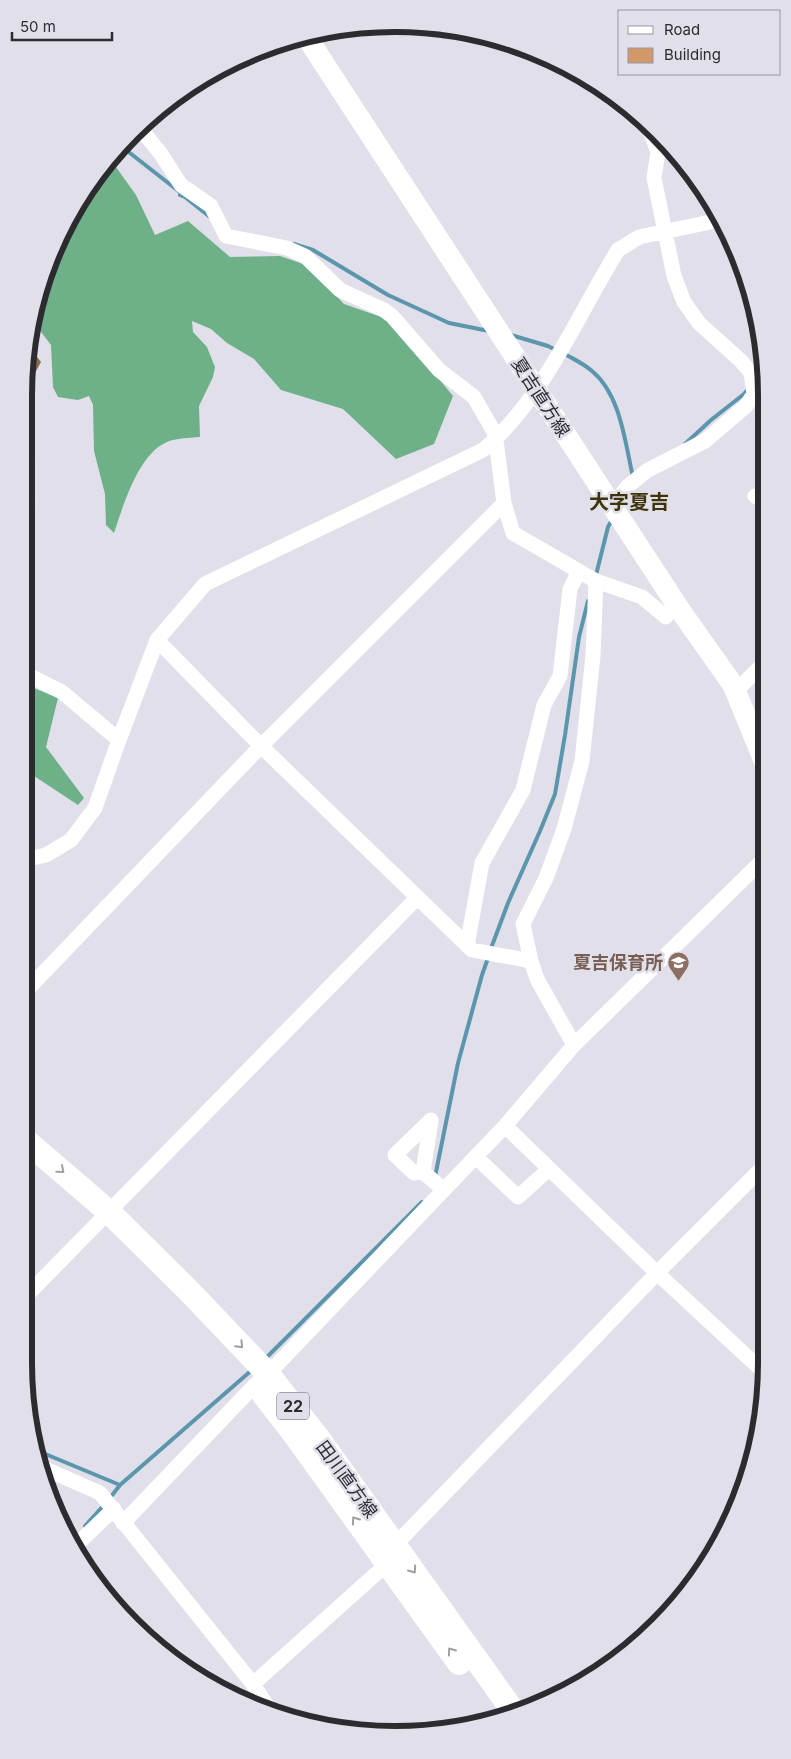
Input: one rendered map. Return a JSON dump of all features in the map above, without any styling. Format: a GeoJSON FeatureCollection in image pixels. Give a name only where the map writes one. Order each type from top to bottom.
{"type":"FeatureCollection","features":[{"type":"Feature","properties":{"kind":"main road","name":"夏吉直方線"},"geometry":{"type":"LineString","coordinates":[[310,43],[736,692],[758,747]]}},
{"type":"Feature","properties":{"kind":"main road","name":"田川直方線"},"geometry":{"type":"LineString","coordinates":[[32,1146],[103,1218]]}},
{"type":"Feature","properties":{"kind":"main road","name":"田川直方線"},"geometry":{"type":"LineString","coordinates":[[32,1166],[103,1218],[188,1290],[262,1380],[321,1442],[391,1554],[495,1712]]}},
{"type":"Feature","properties":{"kind":"main road","name":"田川直方線"},"geometry":{"type":"LineString","coordinates":[[391,1554],[510,1708]]}},
{"type":"Feature","properties":{"kind":"street"},"geometry":{"type":"LineString","coordinates":[[145,134],[161,154],[181,185],[212,206],[226,236],[288,248],[305,256],[340,290],[384,310],[392,316],[440,370],[474,396],[497,439],[504,503],[513,533],[596,581],[642,597],[666,617]]}},
{"type":"Feature","properties":{"kind":"street"},"geometry":{"type":"LineString","coordinates":[[654,141],[658,152],[654,178],[674,276],[684,302],[699,323],[741,361],[751,373],[758,391]]}},
{"type":"Feature","properties":{"kind":"street"},"geometry":{"type":"LineString","coordinates":[[32,858],[46,855],[71,840],[95,808],[157,640],[205,584],[483,450],[497,439],[537,391],[618,250],[639,237],[714,221]]}},
{"type":"Feature","properties":{"kind":"street"},"geometry":{"type":"LineString","coordinates":[[612,505],[628,486],[648,470],[705,441],[758,395]]}},
{"type":"Feature","properties":{"kind":"street"},"geometry":{"type":"LineString","coordinates":[[32,985],[261,746],[504,503]]}},
{"type":"Feature","properties":{"kind":"street"},"geometry":{"type":"LineString","coordinates":[[467,946],[482,863],[523,790],[544,705],[560,676],[570,589],[579,571]]}},
{"type":"Feature","properties":{"kind":"street"},"geometry":{"type":"LineString","coordinates":[[574,1045],[537,979],[523,924],[546,878],[564,829],[582,761],[593,656],[596,581]]}},
{"type":"Feature","properties":{"kind":"street"},"geometry":{"type":"LineString","coordinates":[[157,640],[261,746],[467,946],[472,950],[531,961]]}},
{"type":"Feature","properties":{"kind":"street"},"geometry":{"type":"LineString","coordinates":[[736,692],[758,669]]}},
{"type":"Feature","properties":{"kind":"street"},"geometry":{"type":"LineString","coordinates":[[32,677],[62,692],[119,740]]}},
{"type":"Feature","properties":{"kind":"street"},"geometry":{"type":"LineString","coordinates":[[123,1522],[476,1157],[574,1045],[758,865]]}},
{"type":"Feature","properties":{"kind":"street"},"geometry":{"type":"LineString","coordinates":[[32,1290],[416,898]]}},
{"type":"Feature","properties":{"kind":"street"},"geometry":{"type":"LineString","coordinates":[[505,1126],[657,1273],[758,1367]]}},
{"type":"Feature","properties":{"kind":"street"},"geometry":{"type":"LineString","coordinates":[[476,1157],[518,1197],[549,1169]]}},
{"type":"Feature","properties":{"kind":"street"},"geometry":{"type":"LineString","coordinates":[[423,1172],[444,1190]]}},
{"type":"Feature","properties":{"kind":"street"},"geometry":{"type":"LineString","coordinates":[[253,1684],[391,1554],[657,1273],[758,1172]]}},
{"type":"Feature","properties":{"kind":"street"},"geometry":{"type":"LineString","coordinates":[[49,1471],[100,1493],[253,1684],[265,1702]]}},
{"type":"Feature","properties":{"kind":"street"},"geometry":{"type":"LineString","coordinates":[[79,1542],[114,1509]]}},
{"type":"Feature","properties":{"kind":"green space"},"geometry":{"type":"Polygon","coordinates":[[[116,164],[116,167],[136,195],[155,235],[188,221],[230,257],[280,256],[306,265],[344,304],[390,320],[453,396],[434,444],[396,459],[343,409],[281,390],[254,359],[227,343],[211,329],[192,321],[193,332],[207,347],[215,367],[213,377],[199,406],[200,437],[169,441],[155,449],[139,470],[114,533],[106,525],[105,494],[94,451],[93,405],[89,396],[78,400],[58,397],[53,387],[51,345],[39,329],[52,279],[60,257],[81,214],[116,164]]]}},
{"type":"Feature","properties":{"kind":"green space"},"geometry":{"type":"Polygon","coordinates":[[[32,687],[58,698],[46,747],[84,798],[78,805],[32,775],[32,687]]]}},
{"type":"Feature","properties":{"kind":"waterway"},"geometry":{"type":"LineString","coordinates":[[128,151],[181,193],[180,195],[210,217]]}},
{"type":"Feature","properties":{"kind":"waterway"},"geometry":{"type":"LineString","coordinates":[[294,244],[313,250],[388,295],[449,323],[489,331]]}},
{"type":"Feature","properties":{"kind":"waterway"},"geometry":{"type":"LineString","coordinates":[[511,335],[556,350]]}},
{"type":"Feature","properties":{"kind":"waterway"},"geometry":{"type":"LineString","coordinates":[[563,353],[582,363],[592,371],[610,393],[620,420],[633,477]]}},
{"type":"Feature","properties":{"kind":"waterway"},"geometry":{"type":"LineString","coordinates":[[685,444],[749,388]]}},
{"type":"Feature","properties":{"kind":"waterway"},"geometry":{"type":"LineString","coordinates":[[596,575],[608,527],[612,520]]}},
{"type":"Feature","properties":{"kind":"waterway"},"geometry":{"type":"LineString","coordinates":[[490,951],[508,903],[555,794],[579,637],[588,601]]}},
{"type":"Feature","properties":{"kind":"waterway"},"geometry":{"type":"LineString","coordinates":[[435,1177],[458,1063],[488,958]]}},
{"type":"Feature","properties":{"kind":"waterway"},"geometry":{"type":"LineString","coordinates":[[264,1360],[422,1202]]}},
{"type":"Feature","properties":{"kind":"waterway"},"geometry":{"type":"LineString","coordinates":[[110,1498],[120,1485],[253,1369]]}},
{"type":"Feature","properties":{"kind":"waterway"},"geometry":{"type":"LineString","coordinates":[[44,1454],[120,1485]]}},
{"type":"Feature","properties":{"kind":"waterway"},"geometry":{"type":"LineString","coordinates":[[85,1526],[104,1505]]}},
{"type":"Feature","properties":{"kind":"place","name":"夏吉保育所"},"geometry":{"type":"Point","coordinates":[679,981]}},
{"type":"Feature","properties":{"kind":"district","name":"大字夏吉"},"geometry":{"type":"Point","coordinates":[629,502]}}]}
